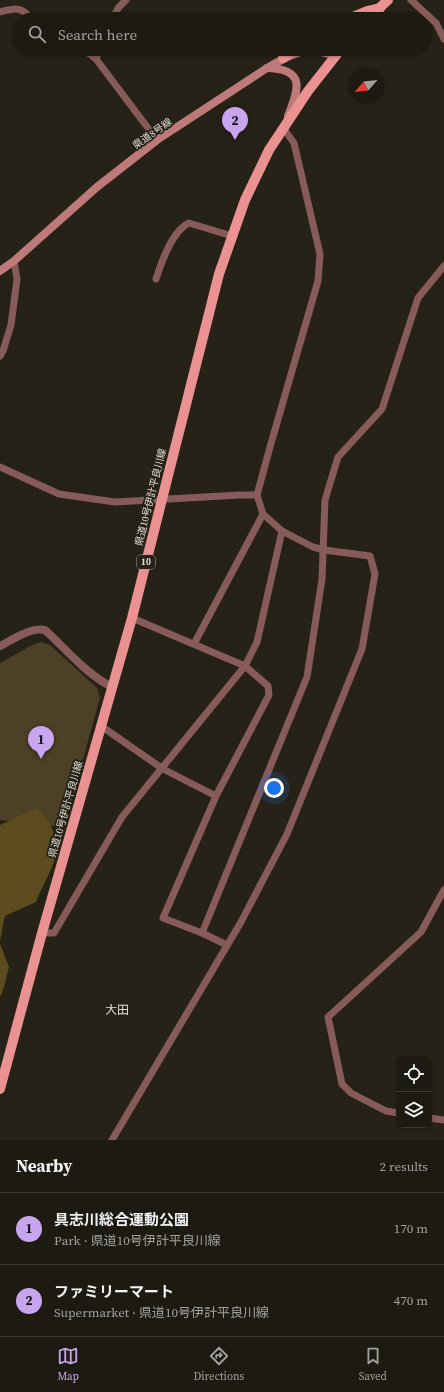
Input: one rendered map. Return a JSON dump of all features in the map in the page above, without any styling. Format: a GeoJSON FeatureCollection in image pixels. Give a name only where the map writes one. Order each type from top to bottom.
{"type":"FeatureCollection","features":[{"type":"Feature","properties":{"kind":"main road"},"geometry":{"type":"LineString","coordinates":[[376,12],[388,0]]}},
{"type":"Feature","properties":{"kind":"main road"},"geometry":{"type":"LineString","coordinates":[[365,12],[380,8]]}},
{"type":"Feature","properties":{"kind":"main road","name":"県道8号線"},"geometry":{"type":"LineString","coordinates":[[0,270],[14,261],[97,187],[157,140],[288,56]]}},
{"type":"Feature","properties":{"kind":"main road","name":"県道10号伊計平良川線"},"geometry":{"type":"LineString","coordinates":[[0,1088],[42,933],[132,618],[219,274],[256,175],[269,150],[283,128],[335,56]]}},
{"type":"Feature","properties":{"kind":"main road"},"geometry":{"type":"LineString","coordinates":[[267,68],[284,69],[293,75],[296,80],[296,95],[283,128]]}},
{"type":"Feature","properties":{"kind":"street"},"geometry":{"type":"LineString","coordinates":[[116,12],[126,0]]}},
{"type":"Feature","properties":{"kind":"street"},"geometry":{"type":"LineString","coordinates":[[411,0],[424,12]]}},
{"type":"Feature","properties":{"kind":"street"},"geometry":{"type":"LineString","coordinates":[[0,12],[16,8],[27,12]]}},
{"type":"Feature","properties":{"kind":"street"},"geometry":{"type":"LineString","coordinates":[[432,19],[436,23],[444,39]]}},
{"type":"Feature","properties":{"kind":"street"},"geometry":{"type":"LineString","coordinates":[[92,56],[157,140]]}},
{"type":"Feature","properties":{"kind":"street"},"geometry":{"type":"LineString","coordinates":[[112,1140],[242,922],[287,834],[362,650],[375,574],[370,556],[324,550],[313,547],[282,530],[263,514],[257,495],[318,280],[320,254],[294,143],[283,128]]}},
{"type":"Feature","properties":{"kind":"street"},"geometry":{"type":"LineString","coordinates":[[156,279],[167,248],[184,225],[189,223],[232,236]]}},
{"type":"Feature","properties":{"kind":"street"},"geometry":{"type":"LineString","coordinates":[[0,356],[11,325],[17,279],[14,261]]}},
{"type":"Feature","properties":{"kind":"street"},"geometry":{"type":"LineString","coordinates":[[202,933],[307,677],[322,579],[325,500],[338,457],[382,409],[418,298],[444,266]]}},
{"type":"Feature","properties":{"kind":"street"},"geometry":{"type":"LineString","coordinates":[[0,467],[59,494],[114,502],[257,495]]}},
{"type":"Feature","properties":{"kind":"street"},"geometry":{"type":"LineString","coordinates":[[194,644],[263,514]]}},
{"type":"Feature","properties":{"kind":"street"},"geometry":{"type":"LineString","coordinates":[[42,933],[54,933],[122,817],[163,769],[245,666],[257,642],[282,530]]}},
{"type":"Feature","properties":{"kind":"street"},"geometry":{"type":"LineString","coordinates":[[132,618],[245,666],[268,686],[269,695],[216,796],[163,918],[202,933],[227,945]]}},
{"type":"Feature","properties":{"kind":"street"},"geometry":{"type":"LineString","coordinates":[[0,646],[28,632],[38,629],[45,630],[93,675],[112,687]]}},
{"type":"Feature","properties":{"kind":"street"},"geometry":{"type":"LineString","coordinates":[[101,726],[163,769],[216,796]]}},
{"type":"Feature","properties":{"kind":"street"},"geometry":{"type":"LineString","coordinates":[[396,1113],[386,1111],[351,1093],[342,1084],[328,1017],[421,932],[444,890]]}},
{"type":"Feature","properties":{"kind":"street"},"geometry":{"type":"LineString","coordinates":[[432,1118],[444,1120]]}},
{"type":"Feature","properties":{"kind":"shaded area"},"geometry":{"type":"Polygon","coordinates":[[[41,642],[50,645],[97,688],[100,698],[64,827],[0,820],[0,663],[32,645],[41,642]]]}},
{"type":"Feature","properties":{"kind":"shaded area"},"geometry":{"type":"Polygon","coordinates":[[[36,808],[46,818],[53,830],[56,844],[55,858],[36,902],[5,916],[0,941],[0,825],[36,808]]]}},
{"type":"Feature","properties":{"kind":"shaded area"},"geometry":{"type":"Polygon","coordinates":[[[0,944],[9,967],[2,994],[0,996],[0,944]]]}},
{"type":"Feature","properties":{"kind":"place","name":"ファミリーマート"},"geometry":{"type":"Point","coordinates":[235,140]}},
{"type":"Feature","properties":{"kind":"place","name":"具志川総合運動公園"},"geometry":{"type":"Point","coordinates":[41,759]}},
{"type":"Feature","properties":{"kind":"district","name":"大田"},"geometry":{"type":"Point","coordinates":[117,1010]}}]}
